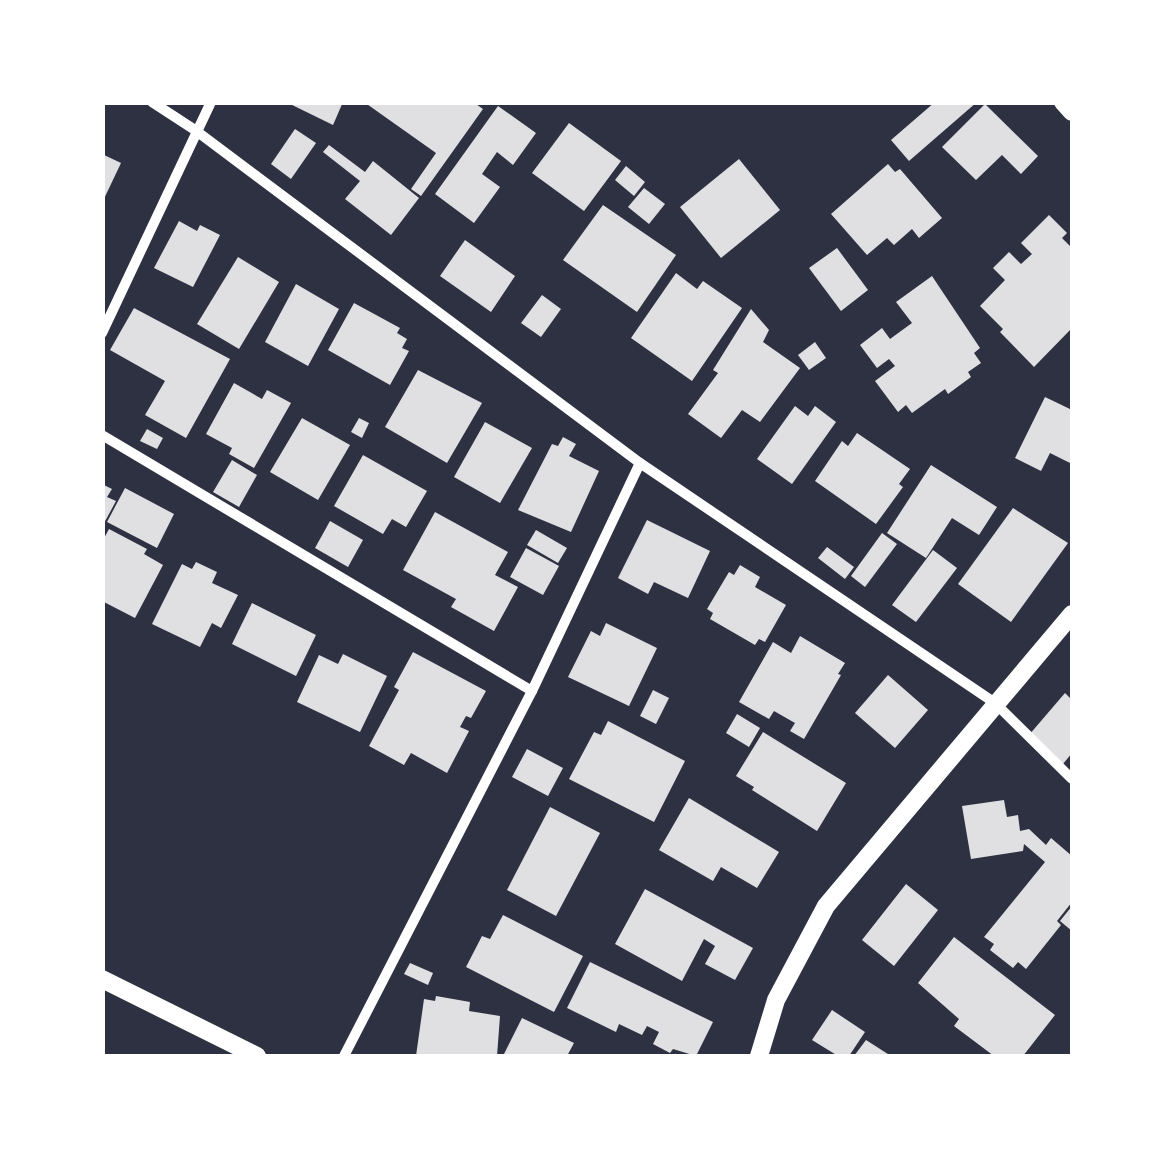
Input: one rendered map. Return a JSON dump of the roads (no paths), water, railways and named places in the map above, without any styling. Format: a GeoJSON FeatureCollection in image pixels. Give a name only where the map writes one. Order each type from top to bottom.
{"type":"FeatureCollection","features":[{"type":"Feature","properties":{"kind":"street"},"geometry":{"type":"LineString","coordinates":[[152,102],[196,130],[640,463],[995,703],[1072,779]]}},
{"type":"Feature","properties":{"kind":"street"},"geometry":{"type":"LineString","coordinates":[[102,333],[211,102]]}},
{"type":"Feature","properties":{"kind":"street"},"geometry":{"type":"LineString","coordinates":[[1063,102],[1072,112]]}},
{"type":"Feature","properties":{"kind":"street"},"geometry":{"type":"LineString","coordinates":[[102,434],[532,691]]}},
{"type":"Feature","properties":{"kind":"street"},"geometry":{"type":"LineString","coordinates":[[344,1056],[532,691],[640,463]]}},
{"type":"Feature","properties":{"kind":"street"},"geometry":{"type":"LineString","coordinates":[[759,1056],[776,1000],[826,906],[1072,614]]}},
{"type":"Feature","properties":{"kind":"street"},"geometry":{"type":"LineString","coordinates":[[102,978],[258,1056]]}}]}
